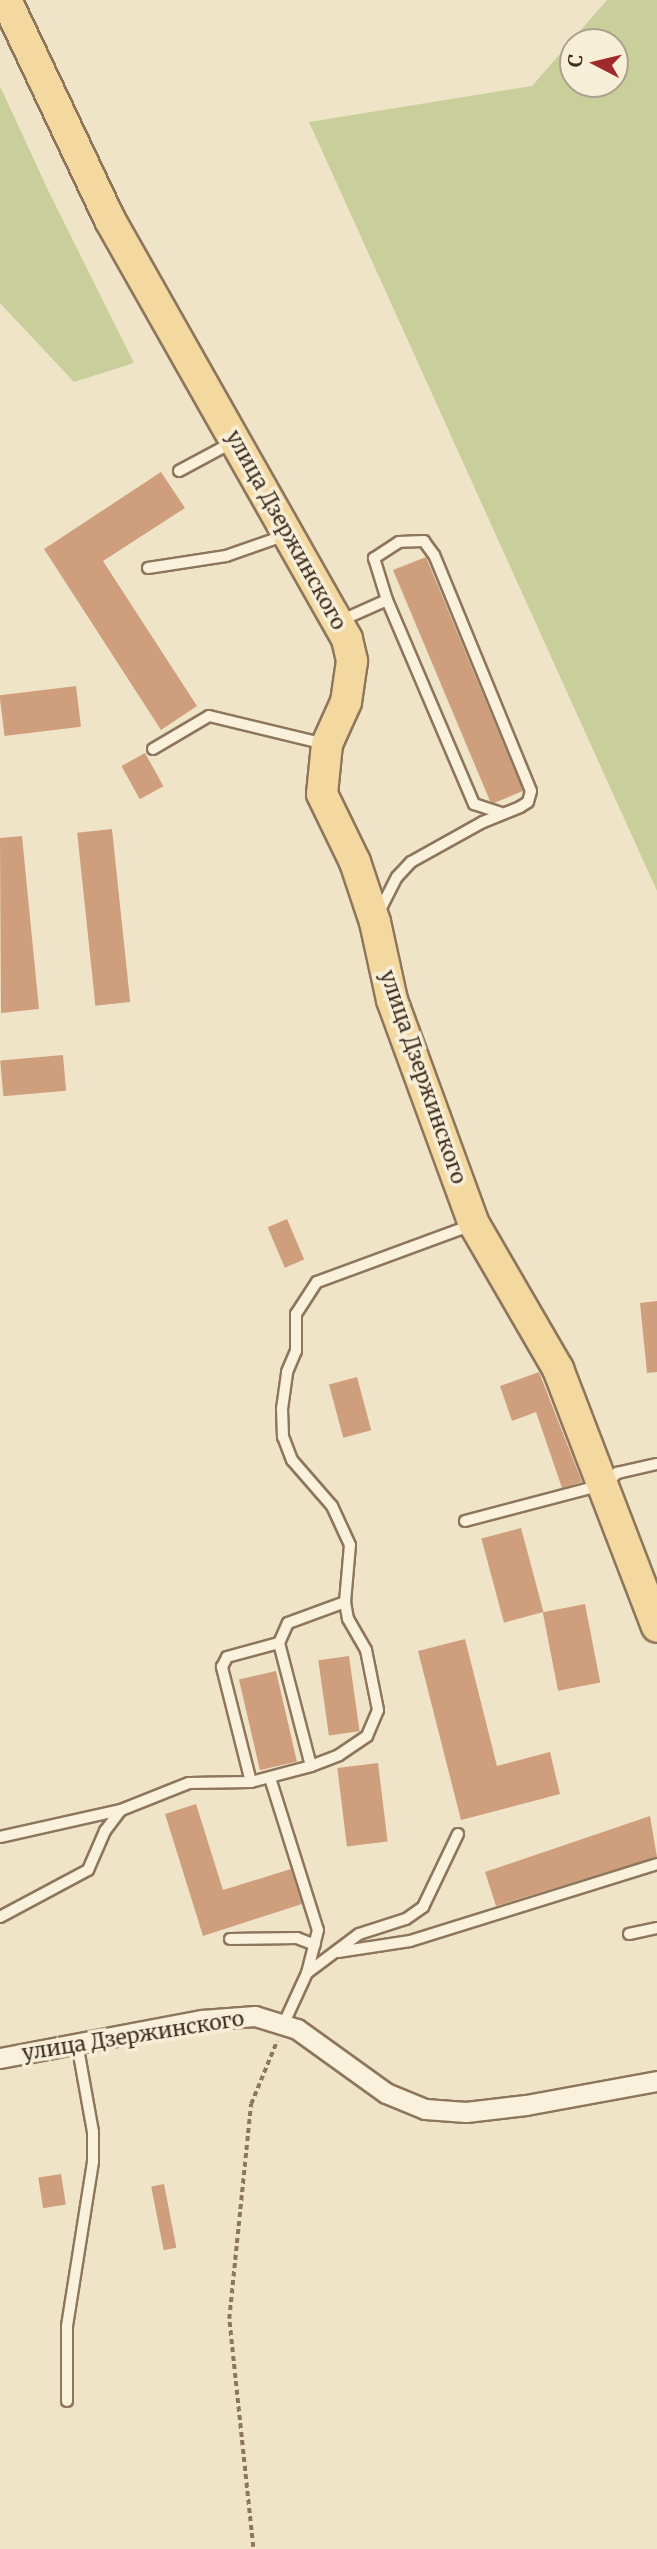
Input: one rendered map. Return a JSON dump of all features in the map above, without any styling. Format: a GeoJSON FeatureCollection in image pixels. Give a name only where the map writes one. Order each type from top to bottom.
{"type":"FeatureCollection","features":[{"type":"Feature","properties":{"kind":"main road","name":"улица Дзержинского"},"geometry":{"type":"LineString","coordinates":[[6,0],[110,220],[236,439],[286,535],[338,622],[352,661],[346,702],[327,744],[322,794],[355,862],[375,922],[392,1000],[474,1224],[558,1369],[606,1483],[657,1627]]}},
{"type":"Feature","properties":{"kind":"street","name":"улица Дзержинского"},"geometry":{"type":"LineString","coordinates":[[0,2058],[235,2016],[284,2023],[326,2046],[386,2093],[425,2109],[467,2112],[526,2105],[657,2081]]}},
{"type":"Feature","properties":{"kind":"lane"},"geometry":{"type":"LineString","coordinates":[[179,471],[236,439]]}},
{"type":"Feature","properties":{"kind":"lane"},"geometry":{"type":"LineString","coordinates":[[148,569],[226,556],[286,535]]}},
{"type":"Feature","properties":{"kind":"lane"},"geometry":{"type":"LineString","coordinates":[[375,922],[397,877],[411,862],[505,814],[528,802],[527,775],[434,555],[424,541],[399,542],[374,558],[387,600],[474,804],[488,812],[505,814]]}},
{"type":"Feature","properties":{"kind":"lane"},"geometry":{"type":"LineString","coordinates":[[338,622],[387,600]]}},
{"type":"Feature","properties":{"kind":"lane"},"geometry":{"type":"LineString","coordinates":[[153,749],[209,716],[327,744]]}},
{"type":"Feature","properties":{"kind":"lane"},"geometry":{"type":"LineString","coordinates":[[0,1837],[121,1810],[189,1783],[251,1782],[270,1778],[339,1755],[366,1736],[378,1710],[366,1650],[348,1619],[345,1602],[350,1545],[332,1506],[292,1460],[283,1437],[282,1409],[287,1372],[296,1351],[296,1314],[317,1282],[474,1224]]}},
{"type":"Feature","properties":{"kind":"lane"},"geometry":{"type":"LineString","coordinates":[[465,1521],[606,1483],[617,1473],[657,1464]]}},
{"type":"Feature","properties":{"kind":"lane"},"geometry":{"type":"LineString","coordinates":[[310,1766],[279,1643],[288,1623],[345,1602]]}},
{"type":"Feature","properties":{"kind":"lane"},"geometry":{"type":"LineString","coordinates":[[251,1782],[222,1667],[227,1657],[279,1643]]}},
{"type":"Feature","properties":{"kind":"lane"},"geometry":{"type":"LineString","coordinates":[[270,1778],[314,1908],[315,1945],[307,1973],[284,2023]]}},
{"type":"Feature","properties":{"kind":"lane"},"geometry":{"type":"LineString","coordinates":[[0,1917],[88,1870],[105,1831],[121,1810]]}},
{"type":"Feature","properties":{"kind":"lane"},"geometry":{"type":"LineString","coordinates":[[307,1973],[359,1934],[406,1919],[423,1907],[458,1834]]}},
{"type":"Feature","properties":{"kind":"lane"},"geometry":{"type":"LineString","coordinates":[[338,1952],[410,1941],[657,1864]]}},
{"type":"Feature","properties":{"kind":"lane"},"geometry":{"type":"LineString","coordinates":[[629,1934],[657,1928]]}},
{"type":"Feature","properties":{"kind":"lane"},"geometry":{"type":"LineString","coordinates":[[230,1939],[298,1938],[315,1945]]}},
{"type":"Feature","properties":{"kind":"lane"},"geometry":{"type":"LineString","coordinates":[[67,2401],[67,2326],[93,2162],[93,2132],[76,2043]]}},
{"type":"Feature","properties":{"kind":"path"},"geometry":{"type":"LineString","coordinates":[[253,2547],[229,2319],[251,2104],[284,2023]]}},
{"type":"Feature","properties":{"kind":"green space"},"geometry":{"type":"Polygon","coordinates":[[[607,0],[657,0],[657,891],[309,122],[532,86],[559,55],[559,98],[629,98],[629,28],[583,28],[607,0]]]}},
{"type":"Feature","properties":{"kind":"green space"},"geometry":{"type":"Polygon","coordinates":[[[0,86],[47,188],[134,363],[74,382],[0,303],[0,86]]]}},
{"type":"Feature","properties":{"kind":"building"},"geometry":{"type":"Polygon","coordinates":[[[161,472],[185,508],[103,561],[197,706],[161,730],[44,549],[161,472]]]}},
{"type":"Feature","properties":{"kind":"building"},"geometry":{"type":"Polygon","coordinates":[[[426,557],[523,791],[494,803],[490,801],[393,570],[426,557]]]}},
{"type":"Feature","properties":{"kind":"building"},"geometry":{"type":"Polygon","coordinates":[[[76,686],[81,727],[5,736],[0,695],[76,686]]]}},
{"type":"Feature","properties":{"kind":"building"},"geometry":{"type":"Polygon","coordinates":[[[145,753],[163,786],[140,799],[121,766],[145,753]]]}},
{"type":"Feature","properties":{"kind":"building"},"geometry":{"type":"Polygon","coordinates":[[[112,829],[130,1002],[95,1006],[77,833],[112,829]]]}},
{"type":"Feature","properties":{"kind":"building"},"geometry":{"type":"Polygon","coordinates":[[[22,836],[39,1009],[1,1013],[0,838],[22,836]]]}},
{"type":"Feature","properties":{"kind":"building"},"geometry":{"type":"Polygon","coordinates":[[[63,1055],[66,1091],[3,1096],[0,1060],[63,1055]]]}},
{"type":"Feature","properties":{"kind":"building"},"geometry":{"type":"Polygon","coordinates":[[[287,1219],[304,1260],[285,1268],[268,1227],[287,1219]]]}},
{"type":"Feature","properties":{"kind":"building"},"geometry":{"type":"Polygon","coordinates":[[[657,1301],[657,1372],[647,1373],[640,1303],[657,1301]]]}},
{"type":"Feature","properties":{"kind":"building"},"geometry":{"type":"Polygon","coordinates":[[[539,1372],[582,1482],[562,1488],[536,1412],[512,1421],[500,1386],[539,1372]]]}},
{"type":"Feature","properties":{"kind":"building"},"geometry":{"type":"Polygon","coordinates":[[[357,1377],[371,1430],[343,1438],[329,1385],[357,1377]]]}},
{"type":"Feature","properties":{"kind":"building"},"geometry":{"type":"Polygon","coordinates":[[[521,1528],[544,1612],[504,1623],[481,1539],[521,1528]]]}},
{"type":"Feature","properties":{"kind":"building"},"geometry":{"type":"Polygon","coordinates":[[[585,1604],[600,1683],[558,1691],[543,1612],[585,1604]]]}},
{"type":"Feature","properties":{"kind":"building"},"geometry":{"type":"Polygon","coordinates":[[[465,1639],[497,1766],[550,1752],[560,1794],[461,1820],[418,1651],[465,1639]]]}},
{"type":"Feature","properties":{"kind":"building"},"geometry":{"type":"Polygon","coordinates":[[[349,1656],[360,1731],[329,1736],[318,1660],[349,1656]]]}},
{"type":"Feature","properties":{"kind":"building"},"geometry":{"type":"Polygon","coordinates":[[[276,1671],[297,1762],[260,1770],[239,1680],[276,1671]]]}},
{"type":"Feature","properties":{"kind":"building"},"geometry":{"type":"Polygon","coordinates":[[[378,1763],[388,1841],[347,1846],[337,1768],[378,1763]]]}},
{"type":"Feature","properties":{"kind":"building"},"geometry":{"type":"Polygon","coordinates":[[[196,1804],[223,1890],[291,1869],[302,1904],[203,1936],[165,1814],[196,1804]]]}},
{"type":"Feature","properties":{"kind":"building"},"geometry":{"type":"Polygon","coordinates":[[[650,1816],[657,1857],[496,1906],[485,1872],[650,1816]]]}},
{"type":"Feature","properties":{"kind":"building"},"geometry":{"type":"Polygon","coordinates":[[[61,2174],[66,2205],[43,2208],[38,2178],[61,2174]]]}},
{"type":"Feature","properties":{"kind":"building"},"geometry":{"type":"Polygon","coordinates":[[[164,2184],[176,2248],[164,2250],[151,2186],[164,2184]]]}}]}
